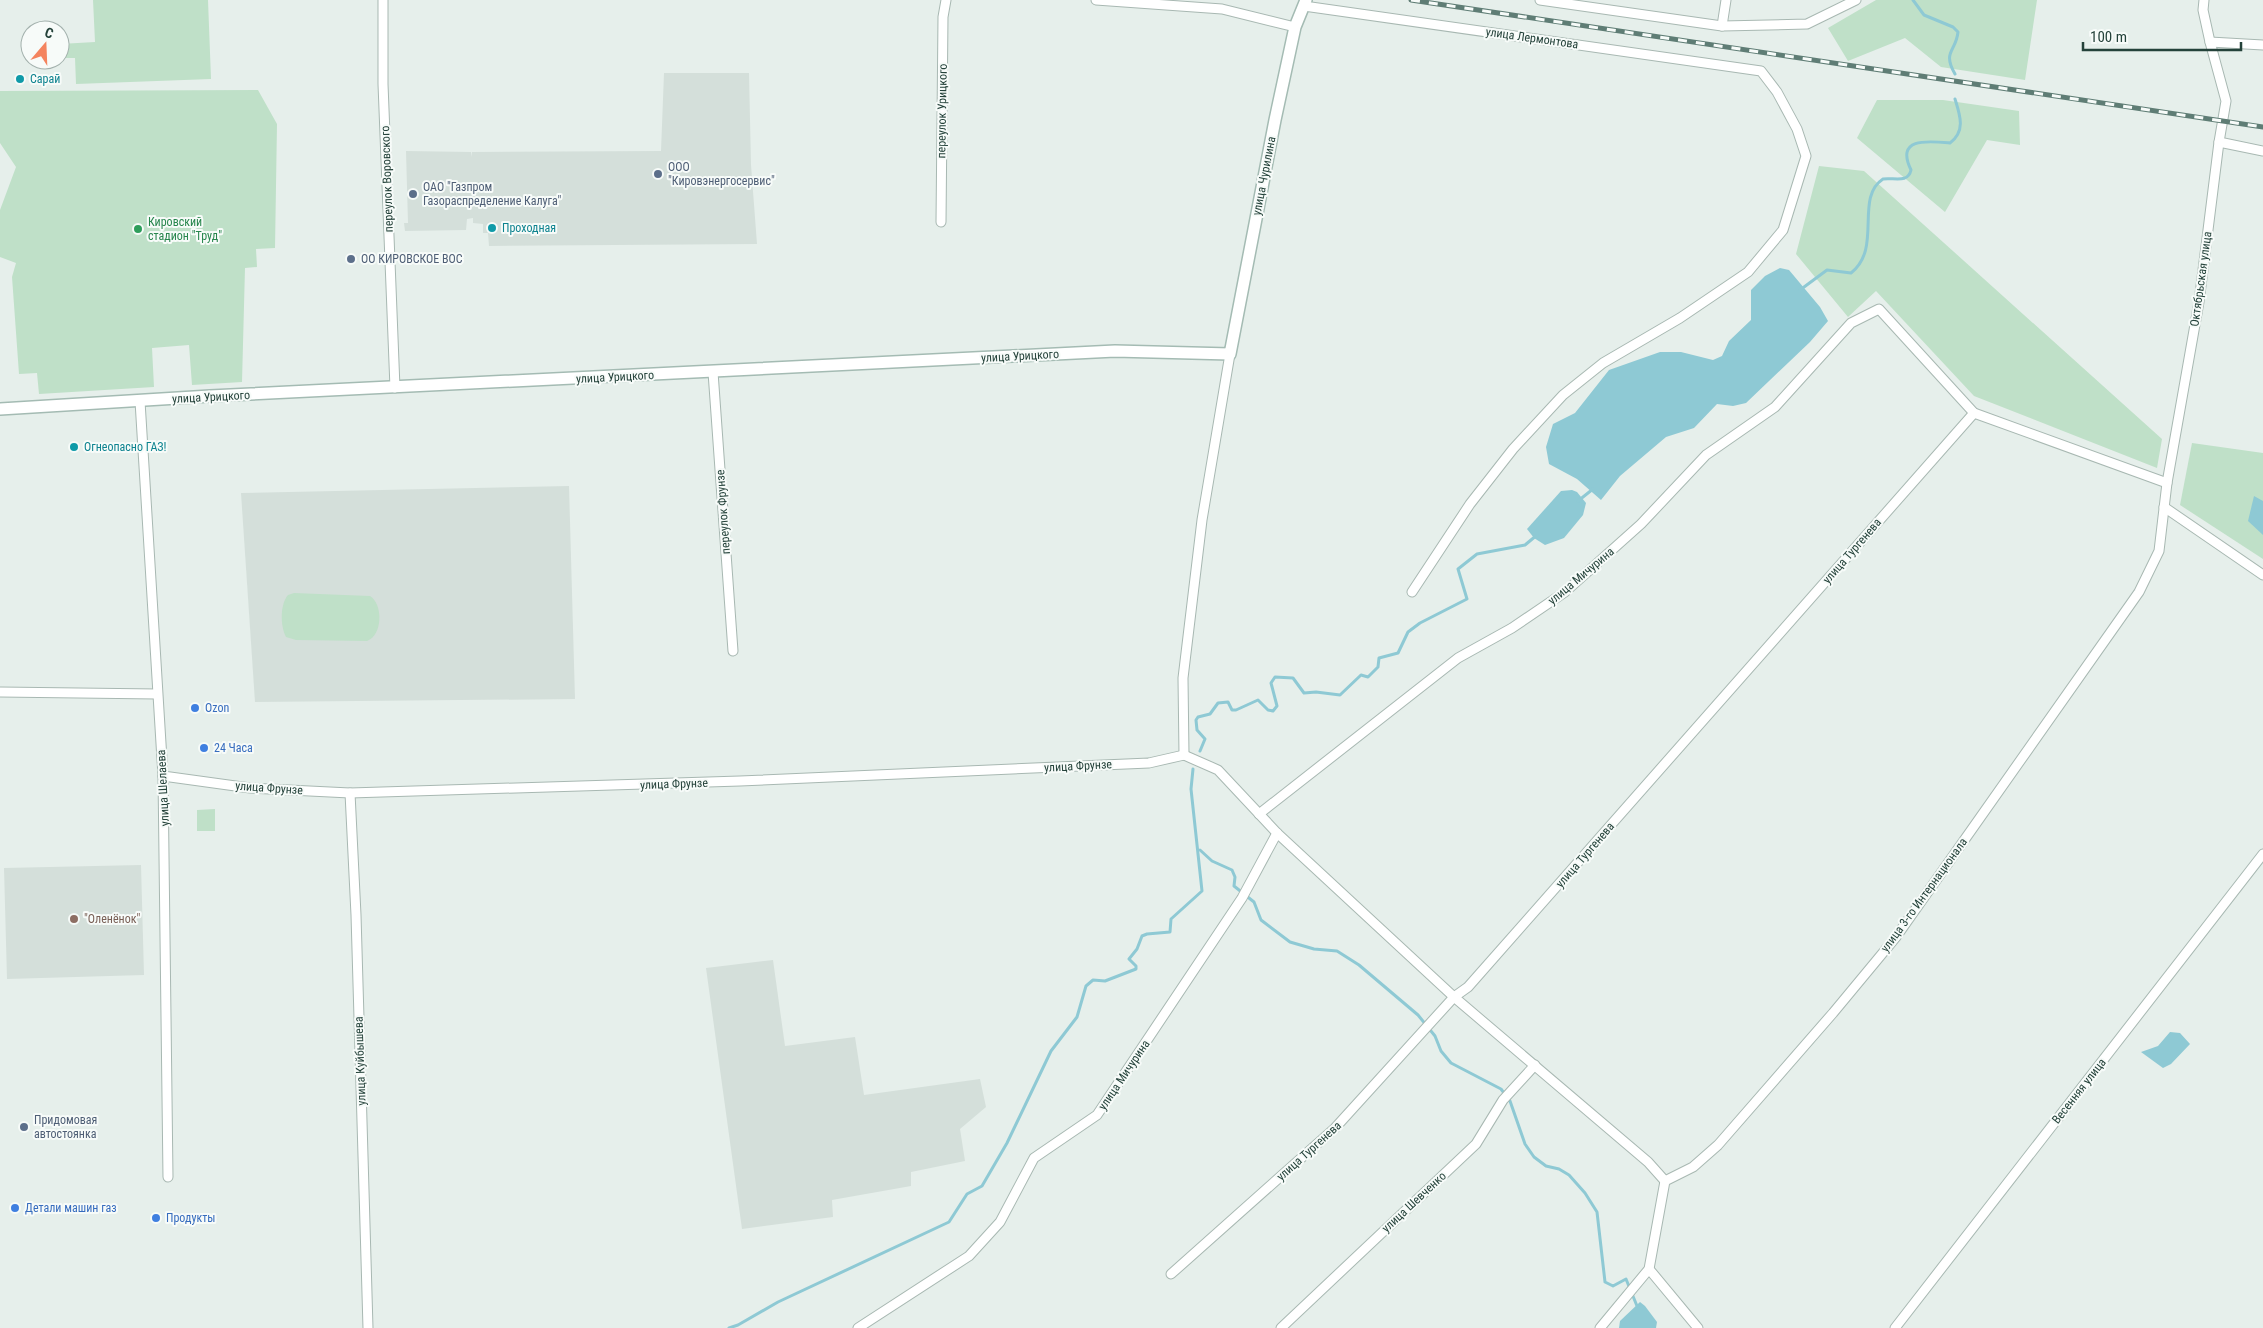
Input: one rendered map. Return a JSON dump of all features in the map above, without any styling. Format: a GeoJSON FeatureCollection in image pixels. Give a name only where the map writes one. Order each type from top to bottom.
{"type":"FeatureCollection","features":[{"type":"Feature","properties":{"kind":"street","name":"переулок Воровского"},"geometry":{"type":"LineString","coordinates":[[383,0],[383,84],[395,388]]}},
{"type":"Feature","properties":{"kind":"street","name":"переулок Урицкого"},"geometry":{"type":"LineString","coordinates":[[941,222],[943,17],[946,0]]}},
{"type":"Feature","properties":{"kind":"street"},"geometry":{"type":"LineString","coordinates":[[1096,0],[1222,8],[1295,27]]}},
{"type":"Feature","properties":{"kind":"street"},"geometry":{"type":"LineString","coordinates":[[1540,0],[1582,3],[1722,26],[1807,24],[1856,0]]}},
{"type":"Feature","properties":{"kind":"street"},"geometry":{"type":"LineString","coordinates":[[1722,26],[1726,0]]}},
{"type":"Feature","properties":{"kind":"street","name":"Октябрьская улица"},"geometry":{"type":"LineString","coordinates":[[2180,416],[2199,302],[2218,142],[2226,101],[2210,42],[2204,0]]}},
{"type":"Feature","properties":{"kind":"street","name":"улица Чурилина"},"geometry":{"type":"LineString","coordinates":[[1230,354],[1275,120],[1295,27],[1305,3]]}},
{"type":"Feature","properties":{"kind":"street","name":"улица Лермонтова"},"geometry":{"type":"LineString","coordinates":[[1305,3],[1761,71],[1778,92],[1797,130],[1806,156],[1783,230],[1748,272],[1680,318],[1603,363],[1564,395],[1513,449],[1470,504],[1412,592]]}},
{"type":"Feature","properties":{"kind":"street"},"geometry":{"type":"LineString","coordinates":[[2210,42],[2263,45]]}},
{"type":"Feature","properties":{"kind":"street"},"geometry":{"type":"LineString","coordinates":[[2218,142],[2263,151]]}},
{"type":"Feature","properties":{"kind":"street","name":"улица Мичурина"},"geometry":{"type":"LineString","coordinates":[[1260,814],[1458,658],[1512,628],[1564,592],[1641,524],[1706,455],[1775,407],[1851,323],[1879,309],[1974,413]]}},
{"type":"Feature","properties":{"kind":"street","name":"улица Урицкого"},"geometry":{"type":"LineString","coordinates":[[0,409],[1115,351],[1230,354]]}},
{"type":"Feature","properties":{"kind":"street"},"geometry":{"type":"LineString","coordinates":[[1230,354],[1202,520],[1183,678],[1184,755],[1218,770],[1277,833],[1454,997],[1648,1162],[1665,1181],[1649,1269],[1600,1328]]}},
{"type":"Feature","properties":{"kind":"street","name":"переулок Фрунзе"},"geometry":{"type":"LineString","coordinates":[[713,372],[733,651]]}},
{"type":"Feature","properties":{"kind":"street","name":"улица Шелаева"},"geometry":{"type":"LineString","coordinates":[[140,401],[163,776],[168,1177]]}},
{"type":"Feature","properties":{"kind":"street"},"geometry":{"type":"LineString","coordinates":[[1974,413],[2167,483]]}},
{"type":"Feature","properties":{"kind":"street","name":"улица Тургенева"},"geometry":{"type":"LineString","coordinates":[[1172,1274],[1335,1128],[1454,997],[1468,987],[1974,413]]}},
{"type":"Feature","properties":{"kind":"street","name":"улица 3-го Интернационала"},"geometry":{"type":"LineString","coordinates":[[1665,1181],[1693,1167],[1718,1146],[1833,1014],[1896,937],[2139,592],[2159,551],[2167,483],[2180,416]]}},
{"type":"Feature","properties":{"kind":"street"},"geometry":{"type":"LineString","coordinates":[[2164,507],[2263,575]]}},
{"type":"Feature","properties":{"kind":"street"},"geometry":{"type":"LineString","coordinates":[[0,692],[157,694]]}},
{"type":"Feature","properties":{"kind":"street","name":"улица Фрунзе"},"geometry":{"type":"LineString","coordinates":[[163,776],[250,788],[350,793],[740,782],[1149,763],[1184,755]]}},
{"type":"Feature","properties":{"kind":"street","name":"улица Куйбышева"},"geometry":{"type":"LineString","coordinates":[[350,793],[356,925],[368,1328]]}},
{"type":"Feature","properties":{"kind":"street","name":"улица Мичурина"},"geometry":{"type":"LineString","coordinates":[[858,1328],[969,1256],[1000,1222],[1034,1158],[1097,1115],[1242,898],[1277,833]]}},
{"type":"Feature","properties":{"kind":"street","name":"Весенняя улица"},"geometry":{"type":"LineString","coordinates":[[1895,1328],[2263,854]]}},
{"type":"Feature","properties":{"kind":"street","name":"улица Шевченко"},"geometry":{"type":"LineString","coordinates":[[1281,1328],[1476,1144],[1503,1100],[1535,1066]]}},
{"type":"Feature","properties":{"kind":"street"},"geometry":{"type":"LineString","coordinates":[[1649,1269],[1698,1328]]}},
{"type":"Feature","properties":{"kind":"shaded area"},"geometry":{"type":"Polygon","coordinates":[[[664,73],[749,73],[751,165],[757,244],[489,246],[488,233],[483,233],[483,224],[473,223],[473,218],[467,219],[466,230],[405,231],[404,223],[408,223],[406,151],[471,152],[472,157],[472,152],[661,151],[664,73]]]}},
{"type":"Feature","properties":{"kind":"shaded area"},"geometry":{"type":"Polygon","coordinates":[[[569,486],[575,699],[255,702],[241,493],[569,486]]]}},
{"type":"Feature","properties":{"kind":"shaded area","name":"\"Оленёнок\""},"geometry":{"type":"Polygon","coordinates":[[[141,865],[144,975],[7,979],[4,868],[141,865]]]}},
{"type":"Feature","properties":{"kind":"shaded area"},"geometry":{"type":"Polygon","coordinates":[[[773,960],[785,1046],[855,1037],[864,1095],[980,1079],[986,1107],[960,1129],[965,1161],[911,1172],[911,1186],[832,1200],[833,1217],[742,1229],[706,968],[773,960]]]}},
{"type":"Feature","properties":{"kind":"green space"},"geometry":{"type":"Polygon","coordinates":[[[93,0],[208,0],[211,79],[76,84],[75,58],[70,58],[70,43],[95,42],[93,0]]]}},
{"type":"Feature","properties":{"kind":"green space"},"geometry":{"type":"Polygon","coordinates":[[[1876,0],[2037,0],[2025,80],[1941,67],[1905,38],[1848,61],[1828,28],[1876,0]]]}},
{"type":"Feature","properties":{"kind":"green space","name":"Кировский стадион \"Труд\""},"geometry":{"type":"Polygon","coordinates":[[[258,90],[277,124],[275,248],[256,249],[257,267],[245,268],[242,382],[192,385],[189,345],[152,348],[154,387],[39,394],[37,373],[19,374],[12,277],[16,263],[0,257],[0,210],[16,167],[0,143],[0,91],[258,90]]]}},
{"type":"Feature","properties":{"kind":"green space"},"geometry":{"type":"Polygon","coordinates":[[[1877,100],[1943,100],[2019,111],[2020,145],[1987,140],[1945,212],[1857,138],[1877,100]]]}},
{"type":"Feature","properties":{"kind":"green space"},"geometry":{"type":"Polygon","coordinates":[[[1819,166],[1864,171],[2162,439],[2157,468],[1974,396],[1876,291],[1848,317],[1796,254],[1819,166]]]}},
{"type":"Feature","properties":{"kind":"green space"},"geometry":{"type":"Polygon","coordinates":[[[2192,443],[2263,453],[2263,559],[2180,505],[2192,443]]]}},
{"type":"Feature","properties":{"kind":"green space"},"geometry":{"type":"Polygon","coordinates":[[[294,593],[370,596],[374,600],[379,612],[376,633],[367,641],[296,640],[286,637],[283,627],[282,609],[288,595],[294,593]]]}},
{"type":"Feature","properties":{"kind":"green space"},"geometry":{"type":"Polygon","coordinates":[[[215,809],[215,831],[197,831],[197,810],[215,809]]]}},
{"type":"Feature","properties":{"kind":"water"},"geometry":{"type":"Polygon","coordinates":[[[1780,268],[1789,270],[1820,307],[1828,321],[1810,342],[1746,403],[1733,406],[1717,404],[1694,428],[1666,437],[1620,476],[1601,500],[1577,479],[1549,464],[1546,447],[1553,424],[1575,413],[1609,370],[1660,352],[1681,352],[1713,360],[1722,356],[1729,341],[1751,320],[1751,290],[1765,276],[1780,268]]]}},
{"type":"Feature","properties":{"kind":"water"},"geometry":{"type":"Polygon","coordinates":[[[1572,490],[1577,492],[1586,503],[1583,515],[1564,538],[1545,545],[1534,538],[1527,529],[1561,491],[1572,490]]]}},
{"type":"Feature","properties":{"kind":"water"},"geometry":{"type":"Polygon","coordinates":[[[2254,496],[2263,501],[2263,535],[2248,521],[2254,496]]]}},
{"type":"Feature","properties":{"kind":"water"},"geometry":{"type":"Polygon","coordinates":[[[2170,1032],[2180,1033],[2190,1044],[2171,1064],[2163,1068],[2141,1052],[2158,1046],[2170,1032]]]}},
{"type":"Feature","properties":{"kind":"water"},"geometry":{"type":"Polygon","coordinates":[[[1640,1302],[1657,1322],[1656,1328],[1619,1328],[1620,1321],[1640,1302]]]}},
{"type":"Feature","properties":{"kind":"waterway"},"geometry":{"type":"LineString","coordinates":[[1913,0],[1924,15],[1953,27],[1958,32],[1950,56],[1951,66],[1955,74]]}},
{"type":"Feature","properties":{"kind":"waterway"},"geometry":{"type":"LineString","coordinates":[[1800,290],[1827,270],[1851,273],[1860,263],[1868,237],[1870,198],[1875,187],[1883,179],[1907,177],[1911,170],[1907,159],[1907,152],[1911,146],[1924,142],[1950,143],[1955,138],[1960,128],[1959,111],[1955,99]]}},
{"type":"Feature","properties":{"kind":"waterway"},"geometry":{"type":"LineString","coordinates":[[1578,501],[1593,489]]}},
{"type":"Feature","properties":{"kind":"waterway"},"geometry":{"type":"LineString","coordinates":[[1200,751],[1205,739],[1197,730],[1196,720],[1198,717],[1210,714],[1218,703],[1228,702],[1232,710],[1236,710],[1258,700],[1268,710],[1273,711],[1277,706],[1271,683],[1275,677],[1293,678],[1304,693],[1316,692],[1340,695],[1361,675],[1368,677],[1378,667],[1379,658],[1398,653],[1408,632],[1420,623],[1467,599],[1458,569],[1477,554],[1525,545],[1537,535]]}},
{"type":"Feature","properties":{"kind":"waterway"},"geometry":{"type":"LineString","coordinates":[[729,1328],[738,1325],[778,1302],[949,1222],[967,1194],[982,1186],[1007,1143],[1051,1051],[1077,1017],[1086,986],[1093,980],[1105,981],[1136,969],[1136,966],[1129,959],[1137,949],[1142,936],[1170,932],[1171,919],[1202,891],[1191,789],[1193,769]]}},
{"type":"Feature","properties":{"kind":"waterway"},"geometry":{"type":"LineString","coordinates":[[1200,850],[1212,861],[1232,870],[1235,877],[1234,886],[1254,902],[1261,920],[1290,942],[1314,949],[1337,951],[1359,965],[1418,1015],[1435,1036],[1441,1051],[1451,1063],[1501,1089],[1510,1101],[1525,1144],[1534,1157],[1546,1166],[1559,1169],[1569,1175],[1585,1193],[1597,1212],[1605,1282],[1613,1286],[1626,1279],[1637,1306]]}},
{"type":"Feature","properties":{"kind":"railway"},"geometry":{"type":"LineString","coordinates":[[1411,0],[2263,127]]}},
{"type":"Feature","properties":{"kind":"place","name":"Сарай"},"geometry":{"type":"Point","coordinates":[20,79]}},
{"type":"Feature","properties":{"kind":"place","name":"ООО \"Кировэнергосервис\""},"geometry":{"type":"Point","coordinates":[658,174]}},
{"type":"Feature","properties":{"kind":"place","name":"ОАО \"Газпром Газораспределение Калуга\""},"geometry":{"type":"Point","coordinates":[413,194]}},
{"type":"Feature","properties":{"kind":"place","name":"Проходная"},"geometry":{"type":"Point","coordinates":[492,228]}},
{"type":"Feature","properties":{"kind":"place","name":"Кировский стадион \"Труд\""},"geometry":{"type":"Point","coordinates":[138,229]}},
{"type":"Feature","properties":{"kind":"place","name":"ОО КИРОВСКОЕ ВОС"},"geometry":{"type":"Point","coordinates":[351,259]}},
{"type":"Feature","properties":{"kind":"place","name":"Огнеопасно ГАЗ!"},"geometry":{"type":"Point","coordinates":[74,447]}},
{"type":"Feature","properties":{"kind":"place","name":"Ozon"},"geometry":{"type":"Point","coordinates":[195,708]}},
{"type":"Feature","properties":{"kind":"place","name":"24 Часа"},"geometry":{"type":"Point","coordinates":[204,748]}},
{"type":"Feature","properties":{"kind":"place","name":"\"Оленёнок\""},"geometry":{"type":"Point","coordinates":[74,919]}},
{"type":"Feature","properties":{"kind":"place","name":"Придомовая автостоянка"},"geometry":{"type":"Point","coordinates":[24,1127]}},
{"type":"Feature","properties":{"kind":"place","name":"Детали машин газ"},"geometry":{"type":"Point","coordinates":[15,1208]}},
{"type":"Feature","properties":{"kind":"place","name":"Продукты"},"geometry":{"type":"Point","coordinates":[156,1218]}}]}
